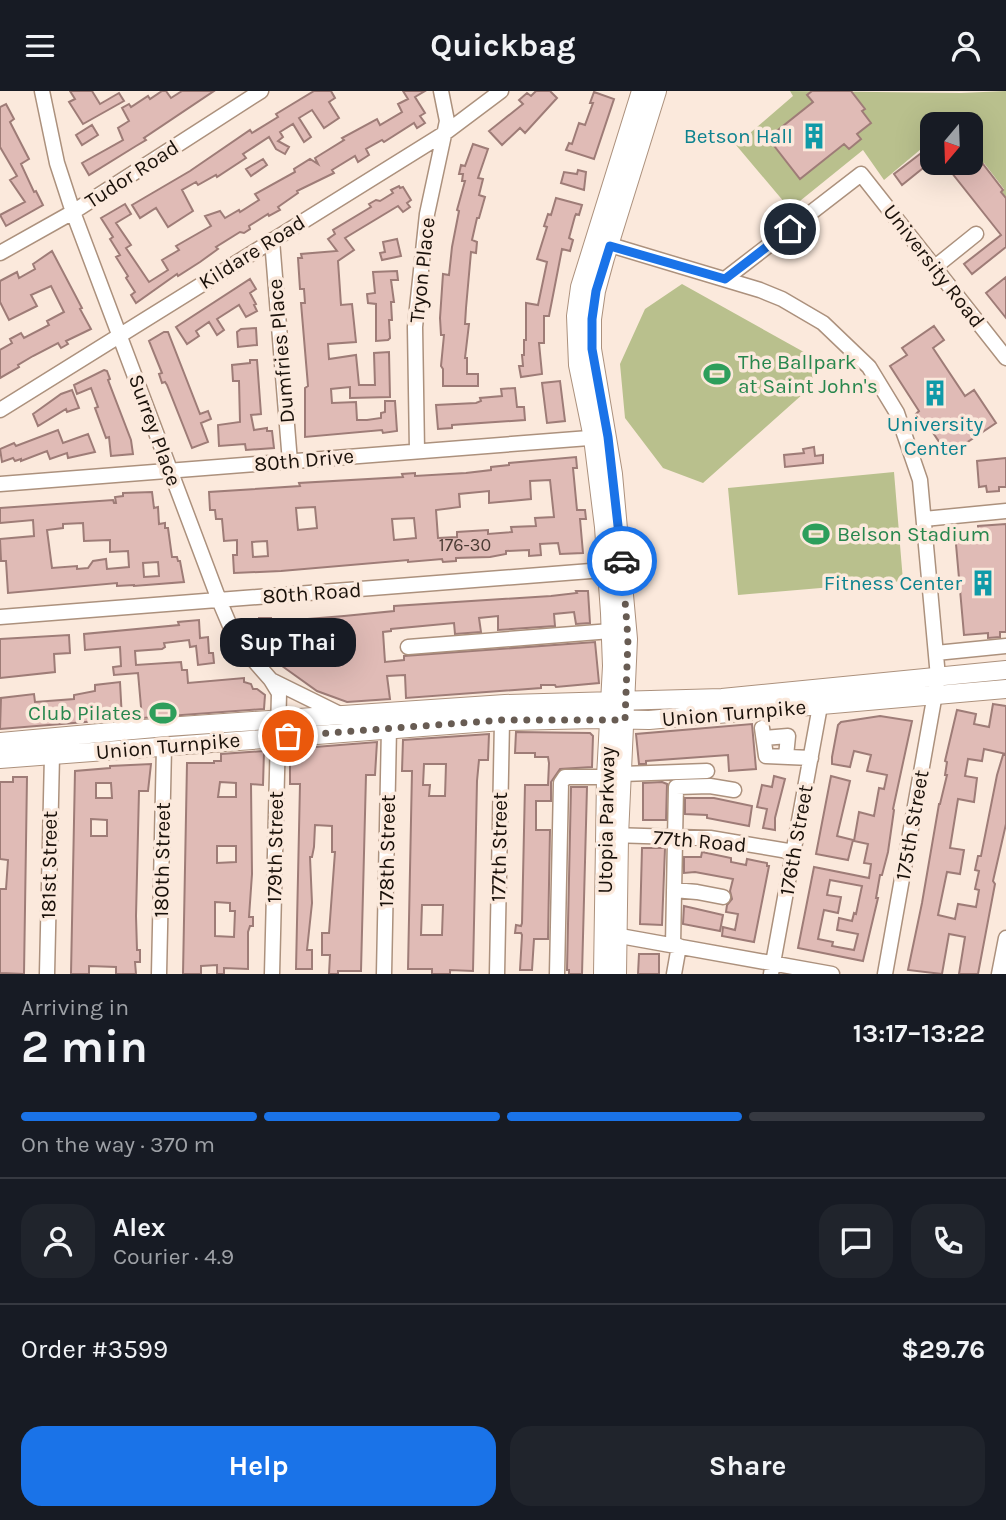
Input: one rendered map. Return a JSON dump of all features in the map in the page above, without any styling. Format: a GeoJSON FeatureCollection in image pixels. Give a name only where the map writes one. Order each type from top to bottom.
{"type":"FeatureCollection","features":[{"type":"Feature","properties":{"kind":"main road","name":"Utopia Parkway"},"geometry":{"type":"LineString","coordinates":[[602,243],[641,91]]}},
{"type":"Feature","properties":{"kind":"main road","name":"Utopia Parkway"},"geometry":{"type":"LineString","coordinates":[[617,974],[611,934],[612,835],[616,719],[628,639],[604,527],[601,437],[578,365],[576,316],[580,287],[602,243],[657,91]]}},
{"type":"Feature","properties":{"kind":"main road","name":"Utopia Parkway"},"geometry":{"type":"LineString","coordinates":[[615,569],[611,631],[618,700]]}},
{"type":"Feature","properties":{"kind":"main road","name":"Union Turnpike"},"geometry":{"type":"LineString","coordinates":[[0,759],[164,747],[277,729],[342,715],[618,700],[723,698],[1006,670]]}},
{"type":"Feature","properties":{"kind":"main road","name":"Union Turnpike"},"geometry":{"type":"LineString","coordinates":[[0,741],[166,727],[389,728],[502,720],[649,720],[1006,689]]}},
{"type":"Feature","properties":{"kind":"main road","name":"Utopia Parkway"},"geometry":{"type":"LineString","coordinates":[[603,974],[611,934]]}},
{"type":"Feature","properties":{"kind":"street","name":"Surrey Place"},"geometry":{"type":"LineString","coordinates":[[42,91],[57,163],[72,212],[236,640],[271,680],[342,715]]}},
{"type":"Feature","properties":{"kind":"street","name":"Tudor Road"},"geometry":{"type":"LineString","coordinates":[[0,253],[72,212],[261,91]]}},
{"type":"Feature","properties":{"kind":"street","name":"Tryon Place"},"geometry":{"type":"LineString","coordinates":[[416,451],[415,327],[427,214],[447,121],[441,91]]}},
{"type":"Feature","properties":{"kind":"street","name":"Kildare Road"},"geometry":{"type":"LineString","coordinates":[[0,410],[445,133],[501,91]]}},
{"type":"Feature","properties":{"kind":"street","name":"University Road"},"geometry":{"type":"LineString","coordinates":[[725,279],[861,174],[1006,358]]}},
{"type":"Feature","properties":{"kind":"street"},"geometry":{"type":"LineString","coordinates":[[934,267],[976,234]]}},
{"type":"Feature","properties":{"kind":"street","name":"Dumfries Place"},"geometry":{"type":"LineString","coordinates":[[272,240],[290,462]]}},
{"type":"Feature","properties":{"kind":"street","name":"175th Street"},"geometry":{"type":"LineString","coordinates":[[602,243],[725,279],[782,299],[823,323],[869,367],[897,412],[920,480],[937,677],[936,695],[885,974]]}},
{"type":"Feature","properties":{"kind":"street","name":"80th Drive"},"geometry":{"type":"LineString","coordinates":[[0,484],[601,437]]}},
{"type":"Feature","properties":{"kind":"street"},"geometry":{"type":"LineString","coordinates":[[924,519],[1006,511]]}},
{"type":"Feature","properties":{"kind":"street","name":"80th Road"},"geometry":{"type":"LineString","coordinates":[[0,617],[615,569]]}},
{"type":"Feature","properties":{"kind":"street"},"geometry":{"type":"LineString","coordinates":[[408,647],[611,631]]}},
{"type":"Feature","properties":{"kind":"street"},"geometry":{"type":"LineString","coordinates":[[936,653],[1006,646]]}},
{"type":"Feature","properties":{"kind":"street","name":"179th Street"},"geometry":{"type":"LineString","coordinates":[[271,680],[279,693],[272,974]]}},
{"type":"Feature","properties":{"kind":"street","name":"176th Street"},"geometry":{"type":"LineString","coordinates":[[772,968],[820,706]]}},
{"type":"Feature","properties":{"kind":"street","name":"177th Street"},"geometry":{"type":"LineString","coordinates":[[497,974],[502,720]]}},
{"type":"Feature","properties":{"kind":"street","name":"178th Street"},"geometry":{"type":"LineString","coordinates":[[384,974],[389,728]]}},
{"type":"Feature","properties":{"kind":"street"},"geometry":{"type":"LineString","coordinates":[[763,733],[788,736],[786,756],[811,758]]}},
{"type":"Feature","properties":{"kind":"street","name":"180th Street"},"geometry":{"type":"LineString","coordinates":[[159,974],[164,747]]}},
{"type":"Feature","properties":{"kind":"street","name":"181st Street"},"geometry":{"type":"LineString","coordinates":[[47,974],[52,755]]}},
{"type":"Feature","properties":{"kind":"street"},"geometry":{"type":"LineString","coordinates":[[557,974],[561,783],[565,777],[707,771]]}},
{"type":"Feature","properties":{"kind":"street"},"geometry":{"type":"LineString","coordinates":[[674,974],[677,787],[710,786],[734,790]]}},
{"type":"Feature","properties":{"kind":"street","name":"77th Road"},"geometry":{"type":"LineString","coordinates":[[612,835],[710,838],[794,852]]}},
{"type":"Feature","properties":{"kind":"street"},"geometry":{"type":"LineString","coordinates":[[674,890],[723,897]]}},
{"type":"Feature","properties":{"kind":"street"},"geometry":{"type":"LineString","coordinates":[[611,934],[676,945],[772,968],[832,974]]}},
{"type":"Feature","properties":{"kind":"street"},"geometry":{"type":"LineString","coordinates":[[999,974],[1006,938]]}},
{"type":"Feature","properties":{"kind":"green space"},"geometry":{"type":"Polygon","coordinates":[[[790,91],[1006,91],[1006,197],[1002,192],[1004,189],[984,163],[984,112],[920,112],[920,150],[884,180],[863,150],[790,209],[736,145],[793,96],[790,91]]]}},
{"type":"Feature","properties":{"kind":"green space","name":"The Ballpark at Saint John's"},"geometry":{"type":"Polygon","coordinates":[[[682,284],[811,356],[813,385],[703,483],[663,468],[625,418],[620,364],[645,309],[682,284]]]}},
{"type":"Feature","properties":{"kind":"green space","name":"Belson Stadium"},"geometry":{"type":"Polygon","coordinates":[[[894,472],[903,581],[738,595],[728,488],[894,472]]]}},
{"type":"Feature","properties":{"kind":"building"},"geometry":{"type":"Polygon","coordinates":[[[70,91],[92,91],[100,104],[119,93],[124,101],[83,124],[69,102],[75,99],[70,91]]]}},
{"type":"Feature","properties":{"kind":"building"},"geometry":{"type":"Polygon","coordinates":[[[166,91],[171,98],[182,91],[214,91],[144,138],[146,140],[89,175],[82,163],[123,140],[118,128],[129,121],[122,108],[129,104],[131,107],[148,96],[150,99],[166,91]]]}},
{"type":"Feature","properties":{"kind":"building"},"geometry":{"type":"Polygon","coordinates":[[[314,91],[331,91],[335,98],[329,102],[339,118],[324,128],[312,110],[299,118],[311,137],[304,142],[293,124],[280,132],[283,137],[278,141],[289,147],[285,154],[276,149],[269,137],[243,154],[246,158],[217,177],[216,175],[198,185],[196,182],[182,190],[193,211],[168,227],[156,208],[140,218],[132,205],[190,171],[250,130],[252,133],[278,117],[276,114],[314,91]]]}},
{"type":"Feature","properties":{"kind":"building"},"geometry":{"type":"Polygon","coordinates":[[[403,91],[425,91],[415,97],[425,113],[420,116],[425,123],[417,128],[414,123],[384,142],[382,140],[366,149],[369,155],[358,162],[355,156],[332,170],[334,173],[297,191],[298,193],[278,207],[280,210],[269,216],[268,214],[249,226],[250,229],[244,233],[240,232],[216,247],[218,249],[200,262],[178,276],[177,274],[136,303],[131,295],[135,292],[116,257],[120,255],[110,239],[113,237],[101,218],[125,204],[131,214],[116,223],[131,245],[126,248],[149,282],[168,270],[162,260],[179,250],[176,246],[211,226],[205,216],[220,211],[225,218],[239,210],[240,212],[259,200],[255,194],[295,172],[294,169],[310,159],[318,164],[315,158],[344,140],[342,138],[377,119],[380,125],[402,112],[398,104],[408,99],[403,91]]]}},
{"type":"Feature","properties":{"kind":"building"},"geometry":{"type":"Polygon","coordinates":[[[536,91],[550,91],[557,98],[525,133],[520,128],[502,145],[489,131],[523,104],[519,100],[527,93],[531,96],[536,91]]]}},
{"type":"Feature","properties":{"kind":"building","name":"Betson Hall"},"geometry":{"type":"Polygon","coordinates":[[[812,91],[851,91],[865,109],[862,111],[871,123],[857,134],[861,139],[849,149],[844,144],[800,179],[768,138],[813,102],[807,95],[812,91]]]}},
{"type":"Feature","properties":{"kind":"building"},"geometry":{"type":"Polygon","coordinates":[[[594,92],[614,99],[594,159],[566,150],[569,143],[572,144],[579,123],[585,125],[594,92]]]}},
{"type":"Feature","properties":{"kind":"building"},"geometry":{"type":"Polygon","coordinates":[[[6,104],[14,119],[10,122],[29,159],[21,164],[43,205],[6,226],[0,215],[25,202],[10,180],[17,176],[0,147],[0,107],[6,104]]]}},
{"type":"Feature","properties":{"kind":"building"},"geometry":{"type":"Polygon","coordinates":[[[92,125],[98,135],[82,145],[76,135],[92,125]]]}},
{"type":"Feature","properties":{"kind":"building"},"geometry":{"type":"Polygon","coordinates":[[[473,144],[488,149],[478,178],[483,179],[479,195],[485,197],[472,240],[477,242],[476,253],[471,252],[465,324],[469,324],[465,358],[467,374],[478,374],[478,386],[443,386],[441,366],[444,335],[441,335],[440,318],[443,274],[449,275],[459,211],[457,210],[465,181],[462,181],[463,174],[459,174],[461,165],[465,166],[473,144]]]}},
{"type":"Feature","properties":{"kind":"building"},"geometry":{"type":"Polygon","coordinates":[[[920,154],[920,170],[902,185],[894,174],[920,154]]]}},
{"type":"Feature","properties":{"kind":"building"},"geometry":{"type":"Polygon","coordinates":[[[263,159],[267,165],[251,176],[246,169],[263,159]]]}},
{"type":"Feature","properties":{"kind":"building"},"geometry":{"type":"Polygon","coordinates":[[[984,165],[1006,198],[1006,247],[972,274],[964,264],[1001,235],[954,175],[984,175],[984,165]]]}},
{"type":"Feature","properties":{"kind":"building"},"geometry":{"type":"Polygon","coordinates":[[[578,170],[586,172],[584,190],[561,183],[564,172],[577,174],[578,170]]]}},
{"type":"Feature","properties":{"kind":"building"},"geometry":{"type":"Polygon","coordinates":[[[403,187],[411,200],[407,203],[410,207],[403,212],[398,206],[345,238],[354,250],[338,261],[341,305],[352,304],[356,342],[328,344],[329,359],[356,355],[359,385],[375,385],[374,353],[389,352],[390,397],[350,398],[350,387],[331,389],[332,403],[356,402],[357,420],[367,420],[381,418],[381,413],[385,412],[385,401],[395,401],[397,431],[305,437],[305,388],[308,386],[301,303],[305,303],[304,289],[300,289],[298,258],[302,258],[301,254],[337,251],[328,239],[335,234],[333,230],[371,207],[369,204],[393,193],[391,190],[403,187]]]}},
{"type":"Feature","properties":{"kind":"building"},"geometry":{"type":"Polygon","coordinates":[[[556,198],[582,205],[579,215],[575,216],[569,238],[573,240],[570,251],[562,249],[549,316],[544,316],[544,343],[539,343],[542,374],[521,377],[519,366],[523,366],[522,355],[526,340],[526,303],[538,305],[547,262],[537,259],[547,227],[544,226],[548,214],[551,215],[556,198]]]}},
{"type":"Feature","properties":{"kind":"building"},"geometry":{"type":"Polygon","coordinates":[[[397,239],[401,256],[382,260],[380,253],[385,252],[383,242],[397,239]]]}},
{"type":"Feature","properties":{"kind":"building"},"geometry":{"type":"Polygon","coordinates":[[[52,251],[91,329],[66,341],[68,344],[61,348],[58,343],[33,356],[0,378],[0,350],[12,343],[10,339],[21,333],[24,338],[49,325],[47,321],[64,312],[51,286],[31,295],[37,306],[9,320],[0,302],[0,281],[17,272],[19,278],[35,269],[33,264],[52,251]]]}},
{"type":"Feature","properties":{"kind":"building"},"geometry":{"type":"Polygon","coordinates":[[[397,271],[398,280],[391,280],[394,302],[391,302],[392,320],[389,320],[390,338],[376,341],[376,304],[368,303],[367,294],[375,293],[373,272],[397,271]]]}},
{"type":"Feature","properties":{"kind":"building"},"geometry":{"type":"Polygon","coordinates":[[[1006,277],[1006,318],[986,293],[1006,277]]]}},
{"type":"Feature","properties":{"kind":"building"},"geometry":{"type":"Polygon","coordinates":[[[250,279],[256,289],[250,293],[257,311],[246,317],[239,305],[217,319],[224,330],[217,335],[209,322],[196,331],[199,336],[187,344],[176,327],[250,279]]]}},
{"type":"Feature","properties":{"kind":"building","name":"University Center"},"geometry":{"type":"Polygon","coordinates":[[[934,326],[944,340],[933,348],[965,396],[974,390],[996,423],[948,455],[925,421],[922,423],[916,414],[919,411],[890,366],[907,355],[902,348],[934,326]]]}},
{"type":"Feature","properties":{"kind":"building"},"geometry":{"type":"Polygon","coordinates":[[[256,328],[257,345],[238,347],[237,332],[241,329],[256,328]]]}},
{"type":"Feature","properties":{"kind":"building"},"geometry":{"type":"Polygon","coordinates":[[[168,332],[200,414],[208,411],[211,419],[201,423],[208,442],[192,448],[167,385],[162,383],[159,374],[162,373],[149,341],[168,332]]]}},
{"type":"Feature","properties":{"kind":"building"},"geometry":{"type":"Polygon","coordinates":[[[250,360],[257,360],[261,414],[251,415],[254,430],[267,428],[267,431],[272,431],[274,448],[246,450],[245,444],[219,446],[218,425],[240,422],[239,381],[233,381],[232,365],[250,363],[250,360]]]}},
{"type":"Feature","properties":{"kind":"building"},"geometry":{"type":"Polygon","coordinates":[[[104,370],[110,379],[108,380],[131,440],[133,454],[111,456],[109,437],[106,438],[91,388],[77,394],[74,385],[104,370]]]}},
{"type":"Feature","properties":{"kind":"building"},"geometry":{"type":"Polygon","coordinates":[[[560,381],[565,421],[547,423],[542,383],[560,381]]]}},
{"type":"Feature","properties":{"kind":"building"},"geometry":{"type":"Polygon","coordinates":[[[515,388],[517,407],[524,407],[525,420],[452,425],[452,428],[438,429],[436,405],[476,403],[481,401],[480,398],[502,396],[501,389],[515,388]]]}},
{"type":"Feature","properties":{"kind":"building"},"geometry":{"type":"Polygon","coordinates":[[[72,390],[79,408],[67,412],[66,409],[38,426],[33,414],[61,394],[72,390]]]}},
{"type":"Feature","properties":{"kind":"building"},"geometry":{"type":"Polygon","coordinates":[[[58,430],[63,443],[88,434],[95,452],[68,458],[67,453],[50,459],[47,451],[21,461],[15,461],[13,458],[2,462],[0,449],[14,443],[16,446],[58,430]]]}},
{"type":"Feature","properties":{"kind":"building"},"geometry":{"type":"Polygon","coordinates":[[[814,447],[815,456],[823,455],[823,463],[785,467],[784,455],[804,453],[803,449],[814,447]]]}},
{"type":"Feature","properties":{"kind":"building"},"geometry":{"type":"Polygon","coordinates":[[[576,457],[577,468],[573,468],[577,510],[585,510],[586,519],[580,519],[583,553],[560,554],[558,543],[540,544],[541,555],[529,556],[529,550],[506,551],[506,554],[490,557],[456,558],[456,561],[408,560],[234,573],[233,555],[237,555],[237,540],[224,541],[222,519],[216,519],[215,510],[210,510],[209,492],[403,477],[402,474],[415,473],[415,476],[466,473],[491,470],[491,467],[576,457]],[[550,480],[530,481],[531,499],[489,503],[489,491],[459,494],[460,507],[436,510],[438,538],[457,537],[457,532],[512,532],[511,527],[536,526],[535,518],[554,517],[550,480]],[[315,507],[296,508],[298,530],[317,528],[315,507]],[[414,518],[392,519],[394,540],[416,538],[414,518]],[[267,541],[252,542],[253,557],[268,556],[267,541]]]}},
{"type":"Feature","properties":{"kind":"building"},"geometry":{"type":"Polygon","coordinates":[[[1006,458],[1006,487],[987,492],[986,486],[979,487],[977,461],[1006,458]]]}},
{"type":"Feature","properties":{"kind":"building"},"geometry":{"type":"Polygon","coordinates":[[[152,492],[154,508],[158,507],[159,524],[165,523],[165,528],[168,528],[172,557],[177,557],[180,561],[184,582],[134,586],[117,586],[117,583],[8,593],[6,561],[1,561],[0,539],[34,536],[33,520],[0,523],[0,508],[113,500],[116,503],[115,497],[123,496],[123,493],[152,492]],[[83,523],[63,524],[63,528],[47,530],[52,568],[88,568],[93,561],[106,559],[107,569],[129,567],[128,551],[110,552],[110,540],[84,541],[83,523]],[[158,562],[143,563],[144,577],[159,576],[158,562]]]}},
{"type":"Feature","properties":{"kind":"building","name":"Fitness Center"},"geometry":{"type":"Polygon","coordinates":[[[1006,524],[1006,632],[1000,632],[1000,637],[988,638],[988,633],[964,635],[955,533],[978,531],[978,526],[1006,524]]]}},
{"type":"Feature","properties":{"kind":"building"},"geometry":{"type":"Polygon","coordinates":[[[576,591],[588,591],[590,623],[576,624],[574,612],[554,614],[555,626],[498,630],[498,616],[479,618],[481,632],[455,634],[454,623],[391,629],[383,632],[385,662],[404,660],[404,656],[595,642],[599,683],[556,687],[541,685],[541,688],[406,698],[405,675],[387,676],[390,699],[347,702],[317,691],[282,666],[279,651],[276,651],[275,634],[264,635],[263,629],[259,628],[259,618],[271,618],[271,622],[394,611],[394,606],[577,593],[576,591]],[[332,629],[335,648],[352,647],[350,630],[332,629]]]}},
{"type":"Feature","properties":{"kind":"building"},"geometry":{"type":"Polygon","coordinates":[[[199,620],[200,638],[208,637],[209,653],[213,653],[214,663],[198,665],[196,646],[190,647],[189,640],[164,643],[165,647],[162,649],[135,651],[136,665],[181,662],[182,670],[187,670],[188,683],[244,678],[244,682],[265,695],[264,709],[142,718],[138,673],[114,675],[113,667],[121,666],[120,647],[85,650],[84,634],[179,625],[178,622],[199,620]]]}},
{"type":"Feature","properties":{"kind":"building"},"geometry":{"type":"Polygon","coordinates":[[[69,635],[70,653],[54,654],[55,672],[0,678],[0,639],[69,635]]]}},
{"type":"Feature","properties":{"kind":"building"},"geometry":{"type":"Polygon","coordinates":[[[120,682],[122,719],[0,729],[1,698],[34,694],[35,702],[74,699],[74,695],[95,691],[95,685],[120,682]]]}},
{"type":"Feature","properties":{"kind":"building"},"geometry":{"type":"Polygon","coordinates":[[[993,704],[1006,706],[1006,754],[984,749],[982,761],[968,759],[965,776],[977,778],[974,802],[958,799],[950,848],[964,850],[960,874],[947,872],[938,915],[955,919],[958,904],[976,907],[979,890],[975,889],[979,871],[975,870],[978,856],[981,856],[997,775],[1003,755],[1006,755],[1006,824],[993,881],[995,884],[978,974],[959,974],[965,937],[949,934],[942,974],[908,970],[939,804],[947,775],[945,761],[957,710],[976,714],[974,724],[989,727],[993,704]]]}},
{"type":"Feature","properties":{"kind":"building"},"geometry":{"type":"Polygon","coordinates":[[[880,716],[912,721],[893,809],[888,852],[880,875],[878,898],[863,961],[798,948],[814,867],[869,878],[871,864],[864,863],[868,844],[854,841],[859,812],[874,816],[879,788],[884,789],[887,775],[867,771],[871,755],[854,751],[850,767],[832,764],[838,725],[841,722],[880,716]],[[830,880],[827,895],[841,897],[838,913],[824,910],[818,939],[833,942],[832,946],[854,950],[858,934],[837,930],[839,918],[852,921],[854,913],[856,914],[862,886],[830,880]]]}},
{"type":"Feature","properties":{"kind":"building"},"geometry":{"type":"Polygon","coordinates":[[[752,724],[756,769],[729,771],[728,755],[646,761],[646,764],[639,764],[636,734],[752,724]]]}},
{"type":"Feature","properties":{"kind":"building"},"geometry":{"type":"Polygon","coordinates":[[[516,732],[590,733],[593,736],[592,767],[560,769],[551,782],[551,801],[536,801],[536,830],[550,830],[548,939],[534,939],[532,970],[520,970],[522,935],[515,933],[516,925],[521,926],[522,923],[525,785],[548,785],[549,763],[548,757],[535,757],[535,753],[515,753],[516,732]]]}},
{"type":"Feature","properties":{"kind":"building"},"geometry":{"type":"Polygon","coordinates":[[[489,734],[488,760],[479,760],[477,781],[473,971],[450,970],[450,974],[432,974],[432,969],[408,969],[412,771],[402,771],[403,740],[489,734]],[[424,764],[423,785],[430,785],[429,796],[445,796],[446,764],[424,764]],[[422,905],[421,935],[442,935],[443,905],[422,905]]]}},
{"type":"Feature","properties":{"kind":"building"},"geometry":{"type":"Polygon","coordinates":[[[377,742],[375,775],[366,775],[361,971],[338,971],[338,974],[329,974],[330,955],[322,955],[322,933],[329,933],[335,852],[332,852],[332,826],[315,825],[314,847],[310,857],[312,903],[307,950],[312,950],[312,969],[296,969],[300,784],[290,784],[290,749],[377,742]]]}},
{"type":"Feature","properties":{"kind":"building"},"geometry":{"type":"Polygon","coordinates":[[[264,751],[263,785],[251,784],[252,874],[249,917],[253,917],[253,926],[250,926],[248,932],[248,969],[224,968],[224,974],[217,974],[217,965],[201,966],[201,974],[183,974],[187,763],[214,763],[221,761],[221,754],[264,751]],[[220,782],[218,797],[236,797],[236,783],[220,782]],[[217,846],[217,863],[236,862],[236,846],[217,846]],[[215,902],[215,936],[234,937],[235,911],[230,911],[230,903],[215,902]]]}},
{"type":"Feature","properties":{"kind":"building"},"geometry":{"type":"Polygon","coordinates":[[[151,764],[148,791],[139,791],[136,916],[140,962],[135,962],[136,974],[116,974],[116,967],[89,966],[89,974],[71,974],[75,771],[151,764]],[[96,783],[96,798],[112,798],[111,783],[96,783]],[[91,819],[91,836],[107,836],[107,820],[91,819]]]}},
{"type":"Feature","properties":{"kind":"building"},"geometry":{"type":"Polygon","coordinates":[[[774,776],[785,779],[775,818],[775,830],[763,828],[767,809],[757,807],[762,785],[772,787],[774,776]]]}},
{"type":"Feature","properties":{"kind":"building"},"geometry":{"type":"Polygon","coordinates":[[[831,776],[850,781],[837,836],[853,840],[848,860],[816,854],[831,776]]]}},
{"type":"Feature","properties":{"kind":"building"},"geometry":{"type":"Polygon","coordinates":[[[13,777],[27,777],[24,974],[0,973],[0,889],[6,889],[8,860],[0,859],[0,782],[13,782],[13,777]]]}},
{"type":"Feature","properties":{"kind":"building"},"geometry":{"type":"Polygon","coordinates":[[[643,783],[667,784],[666,820],[643,820],[643,783]]]}},
{"type":"Feature","properties":{"kind":"building"},"geometry":{"type":"Polygon","coordinates":[[[571,787],[587,787],[582,974],[569,974],[567,970],[571,787]]]}},
{"type":"Feature","properties":{"kind":"building"},"geometry":{"type":"Polygon","coordinates":[[[685,798],[714,798],[752,806],[749,826],[707,818],[707,815],[685,814],[685,798]]]}},
{"type":"Feature","properties":{"kind":"building"},"geometry":{"type":"Polygon","coordinates":[[[642,848],[665,848],[662,925],[640,924],[642,848]]]}},
{"type":"Feature","properties":{"kind":"building"},"geometry":{"type":"Polygon","coordinates":[[[702,852],[731,858],[731,862],[746,865],[747,859],[767,863],[769,866],[754,942],[722,936],[723,927],[735,930],[738,914],[726,912],[732,899],[730,891],[733,879],[695,872],[684,873],[684,857],[701,857],[702,852]]]}},
{"type":"Feature","properties":{"kind":"building"},"geometry":{"type":"Polygon","coordinates":[[[684,906],[723,915],[720,931],[683,924],[684,906]]]}},
{"type":"Feature","properties":{"kind":"building"},"geometry":{"type":"Polygon","coordinates":[[[639,954],[659,954],[659,974],[638,974],[639,954]]]}},
{"type":"Feature","properties":{"kind":"way so far"},"geometry":{"type":"LineString","coordinates":[[288,736],[502,720],[625,720],[628,639],[622,561]]}},
{"type":"Feature","properties":{"kind":"place","name":"Betson Hall"},"geometry":{"type":"Point","coordinates":[814,136]}},
{"type":"Feature","properties":{"kind":"place","name":"The Ballpark at Saint John's"},"geometry":{"type":"Point","coordinates":[717,374]}},
{"type":"Feature","properties":{"kind":"place","name":"University Center"},"geometry":{"type":"Point","coordinates":[935,393]}},
{"type":"Feature","properties":{"kind":"place","name":"Belson Stadium"},"geometry":{"type":"Point","coordinates":[816,534]}},
{"type":"Feature","properties":{"kind":"place","name":"Fitness Center"},"geometry":{"type":"Point","coordinates":[983,583]}},
{"type":"Feature","properties":{"kind":"place","name":"Club Pilates"},"geometry":{"type":"Point","coordinates":[163,713]}},
{"type":"Feature","properties":{"kind":"place","name":"Sup Thai"},"geometry":{"type":"Point","coordinates":[288,736]}},
{"type":"Feature","properties":{"kind":"route"},"geometry":{"type":"LineString","coordinates":[[622,561],[608,437],[592,349],[596,291],[610,246],[725,279],[790,229]]}}]}
